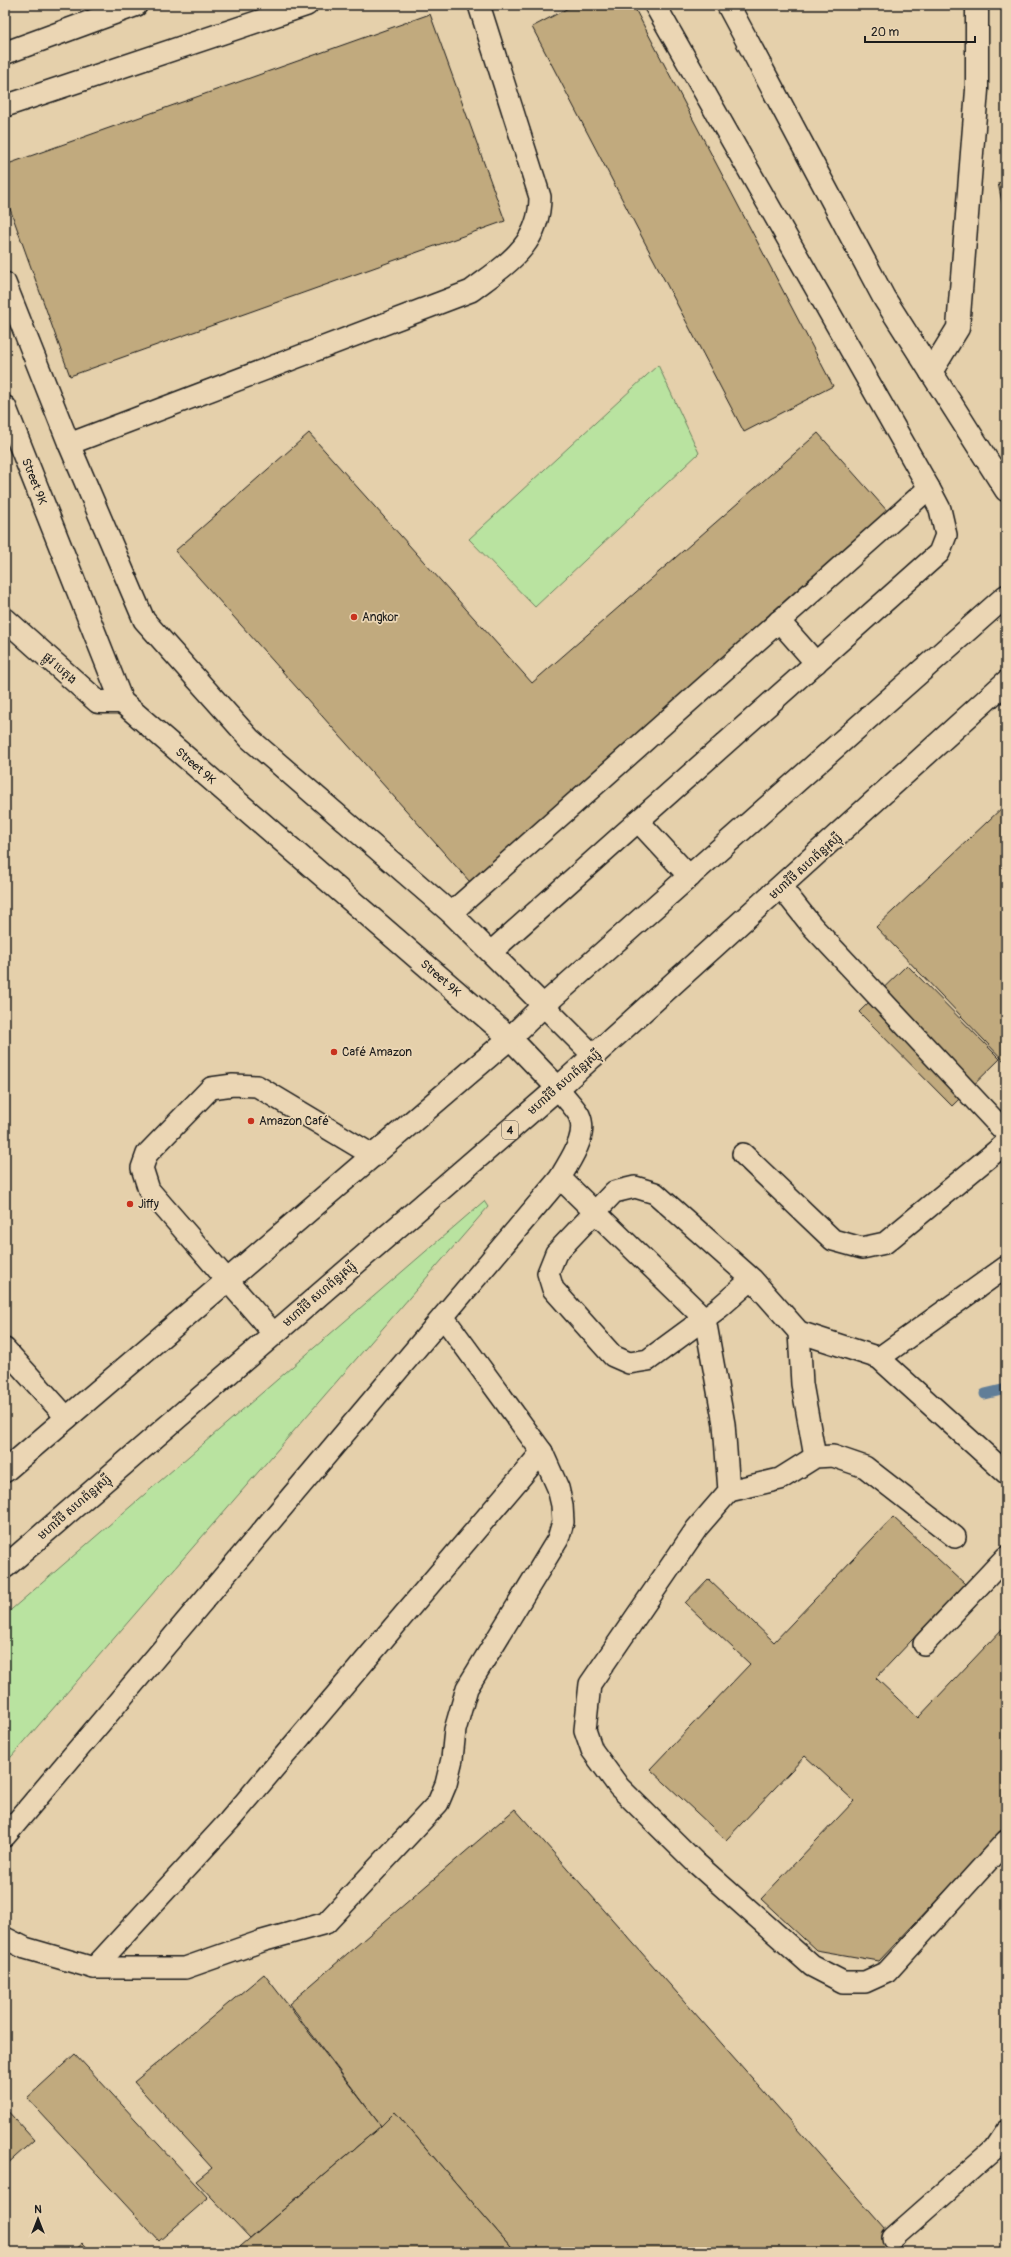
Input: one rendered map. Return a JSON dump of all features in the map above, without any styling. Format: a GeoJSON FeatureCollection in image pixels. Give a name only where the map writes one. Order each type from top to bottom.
{"type":"FeatureCollection","features":[{"type":"Feature","properties":{"kind":"main road"},"geometry":{"type":"LineString","coordinates":[[5,53],[136,5]]}},
{"type":"Feature","properties":{"kind":"main road"},"geometry":{"type":"LineString","coordinates":[[728,5],[884,298],[1006,490]]}},
{"type":"Feature","properties":{"kind":"main road"},"geometry":{"type":"LineString","coordinates":[[931,372],[958,328],[978,90],[976,5]]}},
{"type":"Feature","properties":{"kind":"main road","name":"Street 9K"},"geometry":{"type":"LineString","coordinates":[[5,408],[122,702],[510,1038],[558,1088]]}},
{"type":"Feature","properties":{"kind":"main road"},"geometry":{"type":"LineString","coordinates":[[5,1471],[510,1038],[544,1005],[1006,596]]}},
{"type":"Feature","properties":{"kind":"main road","name":"ផ្លូវ បេតុង"},"geometry":{"type":"LineString","coordinates":[[5,619],[98,702],[122,702]]}},
{"type":"Feature","properties":{"kind":"main road","name":"មហាវិថី សហព័ន្ធរុស្ស៊ី"},"geometry":{"type":"LineString","coordinates":[[5,1567],[558,1088],[1006,682]]}},
{"type":"Feature","properties":{"kind":"lane"},"geometry":{"type":"LineString","coordinates":[[5,106],[307,5]]}},
{"type":"Feature","properties":{"kind":"lane"},"geometry":{"type":"LineString","coordinates":[[69,444],[470,291],[515,257],[533,233],[540,213],[540,197],[479,5]]}},
{"type":"Feature","properties":{"kind":"lane"},"geometry":{"type":"LineString","coordinates":[[491,952],[939,553],[946,535],[940,509],[929,488],[655,5]]}},
{"type":"Feature","properties":{"kind":"lane"},"geometry":{"type":"LineString","coordinates":[[5,283],[69,444],[144,620],[250,739],[451,913],[594,1056]]}},
{"type":"Feature","properties":{"kind":"lane"},"geometry":{"type":"LineString","coordinates":[[451,913],[929,488]]}},
{"type":"Feature","properties":{"kind":"lane"},"geometry":{"type":"LineString","coordinates":[[779,621],[816,663]]}},
{"type":"Feature","properties":{"kind":"lane"},"geometry":{"type":"LineString","coordinates":[[638,821],[690,877]]}},
{"type":"Feature","properties":{"kind":"lane"},"geometry":{"type":"LineString","coordinates":[[781,887],[812,926],[1006,1133]]}},
{"type":"Feature","properties":{"kind":"lane"},"geometry":{"type":"LineString","coordinates":[[274,1334],[226,1281],[149,1190],[142,1168],[147,1154],[211,1088],[233,1084],[257,1086],[374,1156]]}},
{"type":"Feature","properties":{"kind":"lane"},"geometry":{"type":"LineString","coordinates":[[5,1836],[444,1318],[560,1178],[578,1143],[581,1128],[579,1116],[558,1088]]}},
{"type":"Feature","properties":{"kind":"lane"},"geometry":{"type":"LineString","coordinates":[[744,1154],[833,1240],[862,1248],[885,1243],[1006,1143]]}},
{"type":"Feature","properties":{"kind":"lane"},"geometry":{"type":"LineString","coordinates":[[560,1178],[705,1319],[724,1424],[728,1491]]}},
{"type":"Feature","properties":{"kind":"lane"},"geometry":{"type":"LineString","coordinates":[[752,1279],[705,1319],[648,1360],[629,1362],[613,1356],[552,1289],[548,1273],[556,1253],[594,1211],[614,1192],[635,1187],[655,1193],[752,1279],[799,1332],[879,1358],[1006,1474]]}},
{"type":"Feature","properties":{"kind":"lane"},"geometry":{"type":"LineString","coordinates":[[879,1358],[1006,1267]]}},
{"type":"Feature","properties":{"kind":"lane"},"geometry":{"type":"LineString","coordinates":[[5,1938],[25,1948],[94,1968],[185,1968],[262,1941],[326,1923],[438,1803],[446,1784],[452,1759],[455,1730],[467,1688],[558,1539],[563,1522],[562,1505],[558,1488],[542,1452],[444,1318]]}},
{"type":"Feature","properties":{"kind":"lane"},"geometry":{"type":"LineString","coordinates":[[799,1332],[802,1384],[815,1457]]}},
{"type":"Feature","properties":{"kind":"lane"},"geometry":{"type":"LineString","coordinates":[[5,1349],[66,1418]]}},
{"type":"Feature","properties":{"kind":"lane"},"geometry":{"type":"LineString","coordinates":[[94,1968],[229,1821],[542,1452]]}},
{"type":"Feature","properties":{"kind":"lane"},"geometry":{"type":"LineString","coordinates":[[955,1537],[865,1467],[833,1456],[815,1457],[780,1479],[728,1491],[697,1528],[590,1684],[585,1730],[592,1750],[619,1787],[696,1863],[812,1966],[843,1982],[865,1982],[886,1972],[1006,1841]]}},
{"type":"Feature","properties":{"kind":"lane"},"geometry":{"type":"LineString","coordinates":[[924,1644],[1006,1557]]}},
{"type":"Feature","properties":{"kind":"lane"},"geometry":{"type":"LineString","coordinates":[[893,2238],[994,2149],[1006,2131]]}},
{"type":"Feature","properties":{"kind":"green space"},"geometry":{"type":"Polygon","coordinates":[[[658,365],[699,453],[535,607],[469,539],[658,365]]]}},
{"type":"Feature","properties":{"kind":"green space"},"geometry":{"type":"Polygon","coordinates":[[[484,1201],[488,1207],[5,1764],[5,1615],[484,1201]]]}},
{"type":"Feature","properties":{"kind":"building"},"geometry":{"type":"Polygon","coordinates":[[[574,5],[633,5],[833,386],[744,432],[532,27],[574,5]]]}},
{"type":"Feature","properties":{"kind":"building"},"geometry":{"type":"Polygon","coordinates":[[[430,14],[505,221],[70,376],[5,195],[5,165],[430,14]]]}},
{"type":"Feature","properties":{"kind":"building"},"geometry":{"type":"Polygon","coordinates":[[[1006,181],[1006,221],[998,183],[1006,181]]]}},
{"type":"Feature","properties":{"kind":"building","name":"Angkor"},"geometry":{"type":"Polygon","coordinates":[[[309,433],[532,683],[818,433],[889,513],[470,882],[175,551],[309,433]]]}},
{"type":"Feature","properties":{"kind":"building"},"geometry":{"type":"Polygon","coordinates":[[[1006,804],[1006,1063],[876,927],[1006,804]]]}},
{"type":"Feature","properties":{"kind":"building"},"geometry":{"type":"Polygon","coordinates":[[[907,965],[1000,1059],[952,1106],[859,1012],[907,965]]]}},
{"type":"Feature","properties":{"kind":"building"},"geometry":{"type":"Polygon","coordinates":[[[893,1517],[965,1584],[876,1678],[918,1718],[1004,1627],[1006,1628],[1006,1827],[879,1961],[816,1950],[761,1899],[854,1801],[805,1756],[726,1840],[650,1769],[750,1664],[685,1603],[708,1579],[774,1642],[893,1517]]]}},
{"type":"Feature","properties":{"kind":"building"},"geometry":{"type":"Polygon","coordinates":[[[515,1809],[906,2252],[515,2252],[395,2112],[381,2126],[289,2004],[515,1809]]]}},
{"type":"Feature","properties":{"kind":"building"},"geometry":{"type":"Polygon","coordinates":[[[264,1974],[381,2126],[250,2238],[196,2181],[212,2168],[134,2082],[264,1974]]]}},
{"type":"Feature","properties":{"kind":"building"},"geometry":{"type":"Polygon","coordinates":[[[75,2054],[208,2198],[159,2241],[27,2098],[75,2054]]]}},
{"type":"Feature","properties":{"kind":"building"},"geometry":{"type":"Polygon","coordinates":[[[5,2108],[34,2140],[5,2166],[5,2108]]]}},
{"type":"Feature","properties":{"kind":"building"},"geometry":{"type":"Polygon","coordinates":[[[395,2112],[515,2252],[234,2252],[381,2126],[395,2112]]]}},
{"type":"Feature","properties":{"kind":"building"},"geometry":{"type":"Polygon","coordinates":[[[83,2243],[91,2252],[73,2252],[83,2243]]]}},
{"type":"Feature","properties":{"kind":"waterway"},"geometry":{"type":"LineString","coordinates":[[985,1394],[1006,1389]]}},
{"type":"Feature","properties":{"kind":"place","name":"Angkor"},"geometry":{"type":"Point","coordinates":[354,617]}},
{"type":"Feature","properties":{"kind":"place","name":"Café Amazon"},"geometry":{"type":"Point","coordinates":[334,1052]}},
{"type":"Feature","properties":{"kind":"place","name":"Amazon Café"},"geometry":{"type":"Point","coordinates":[251,1121]}},
{"type":"Feature","properties":{"kind":"place","name":"Jiffy"},"geometry":{"type":"Point","coordinates":[130,1204]}}]}
